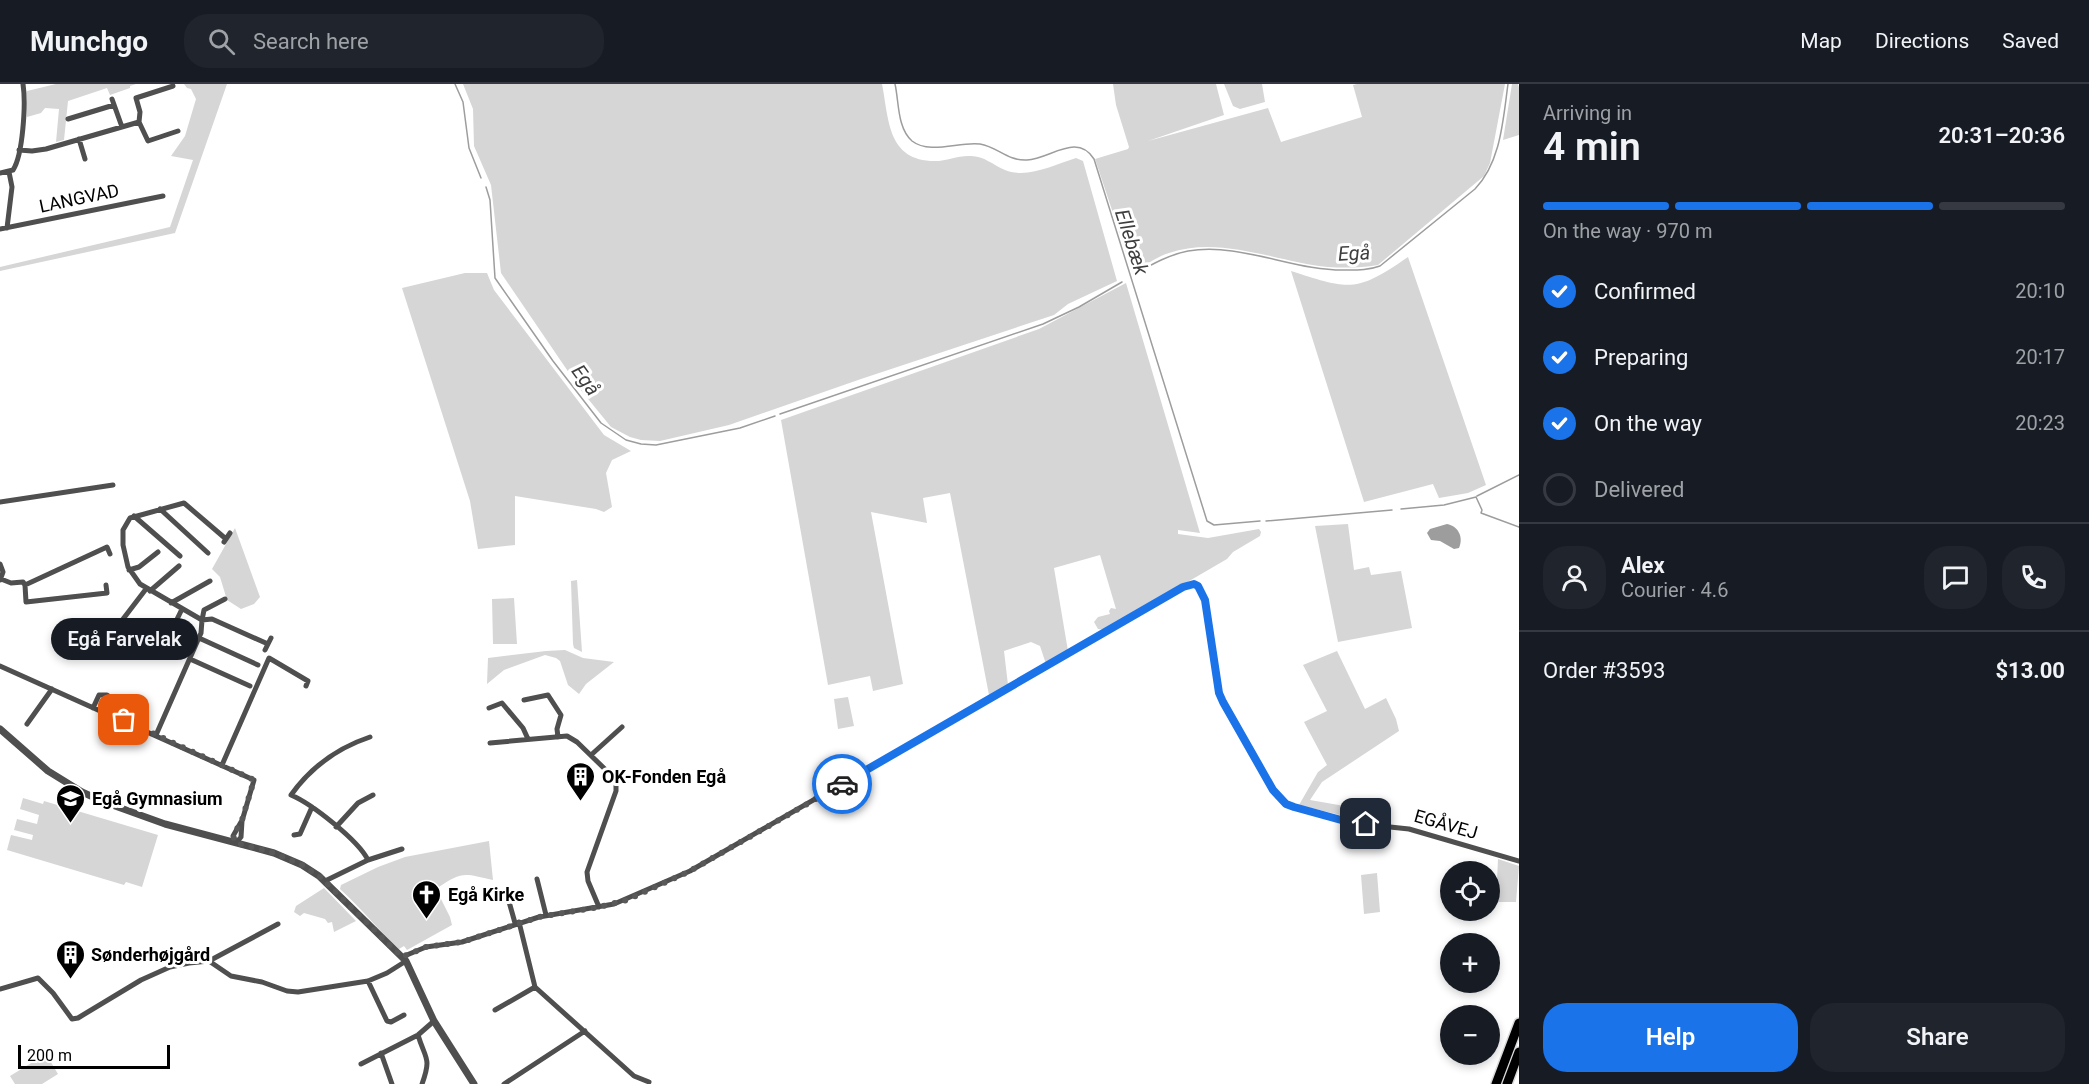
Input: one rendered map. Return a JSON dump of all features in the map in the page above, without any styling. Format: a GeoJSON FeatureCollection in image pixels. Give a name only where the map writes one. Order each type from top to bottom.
{"type":"FeatureCollection","features":[{"type":"Feature","properties":{"kind":"highway"},"geometry":{"type":"LineString","coordinates":[[1496,1084],[1519,1023]]}},
{"type":"Feature","properties":{"kind":"highway"},"geometry":{"type":"LineString","coordinates":[[1507,1084],[1519,1052]]}},
{"type":"Feature","properties":{"kind":"street"},"geometry":{"type":"LineString","coordinates":[[0,173],[9,172],[15,166],[25,102],[23,84]]}},
{"type":"Feature","properties":{"kind":"street"},"geometry":{"type":"LineString","coordinates":[[173,86],[136,98],[140,112],[139,122],[148,141],[178,131]]}},
{"type":"Feature","properties":{"kind":"street"},"geometry":{"type":"LineString","coordinates":[[68,119],[113,102],[122,127]]}},
{"type":"Feature","properties":{"kind":"street"},"geometry":{"type":"LineString","coordinates":[[19,150],[39,150],[139,122]]}},
{"type":"Feature","properties":{"kind":"street"},"geometry":{"type":"LineString","coordinates":[[79,139],[85,159]]}},
{"type":"Feature","properties":{"kind":"street"},"geometry":{"type":"LineString","coordinates":[[7,228],[12,187],[9,172]]}},
{"type":"Feature","properties":{"kind":"street","name":"LANGVAD"},"geometry":{"type":"LineString","coordinates":[[0,229],[163,196]]}},
{"type":"Feature","properties":{"kind":"street"},"geometry":{"type":"LineString","coordinates":[[0,502],[113,485]]}},
{"type":"Feature","properties":{"kind":"street"},"geometry":{"type":"LineString","coordinates":[[227,538],[184,503],[134,516],[123,530],[123,545],[129,570],[135,579],[148,590],[202,620],[212,619],[266,647],[271,638]]}},
{"type":"Feature","properties":{"kind":"street"},"geometry":{"type":"LineString","coordinates":[[160,509],[208,553]]}},
{"type":"Feature","properties":{"kind":"street"},"geometry":{"type":"LineString","coordinates":[[134,516],[180,556]]}},
{"type":"Feature","properties":{"kind":"street"},"geometry":{"type":"LineString","coordinates":[[25,585],[107,547],[111,554]]}},
{"type":"Feature","properties":{"kind":"street"},"geometry":{"type":"LineString","coordinates":[[129,570],[139,567],[158,552]]}},
{"type":"Feature","properties":{"kind":"street"},"geometry":{"type":"LineString","coordinates":[[0,564],[3,572],[0,579],[11,583],[23,582],[25,585]]}},
{"type":"Feature","properties":{"kind":"street"},"geometry":{"type":"LineString","coordinates":[[120,623],[148,590],[179,566]]}},
{"type":"Feature","properties":{"kind":"street"},"geometry":{"type":"LineString","coordinates":[[171,603],[210,581]]}},
{"type":"Feature","properties":{"kind":"street","name":"EGÅVEJ"},"geometry":{"type":"LineString","coordinates":[[599,907],[627,900],[690,871],[1183,587],[1194,584],[1198,586],[1205,600],[1219,693],[1273,790],[1286,804],[1352,823],[1409,829],[1519,861]]}},
{"type":"Feature","properties":{"kind":"street"},"geometry":{"type":"LineString","coordinates":[[25,585],[26,602],[107,593],[106,585]]}},
{"type":"Feature","properties":{"kind":"street"},"geometry":{"type":"LineString","coordinates":[[156,735],[199,638],[204,610],[225,599]]}},
{"type":"Feature","properties":{"kind":"street"},"geometry":{"type":"LineString","coordinates":[[163,648],[182,609]]}},
{"type":"Feature","properties":{"kind":"street"},"geometry":{"type":"LineString","coordinates":[[199,638],[258,665]]}},
{"type":"Feature","properties":{"kind":"street"},"geometry":{"type":"LineString","coordinates":[[190,658],[250,686]]}},
{"type":"Feature","properties":{"kind":"street"},"geometry":{"type":"LineString","coordinates":[[222,765],[269,658],[308,681],[306,686]]}},
{"type":"Feature","properties":{"kind":"street"},"geometry":{"type":"LineString","coordinates":[[0,666],[254,780],[242,820],[241,837],[236,843]]}},
{"type":"Feature","properties":{"kind":"street"},"geometry":{"type":"LineString","coordinates":[[27,724],[52,689]]}},
{"type":"Feature","properties":{"kind":"street"},"geometry":{"type":"LineString","coordinates":[[93,708],[99,695],[107,694],[114,700],[113,716]]}},
{"type":"Feature","properties":{"kind":"street"},"geometry":{"type":"LineString","coordinates":[[524,700],[548,695],[561,715],[557,729],[558,736]]}},
{"type":"Feature","properties":{"kind":"street"},"geometry":{"type":"LineString","coordinates":[[489,708],[502,703],[523,728],[528,740]]}},
{"type":"Feature","properties":{"kind":"street"},"geometry":{"type":"LineString","coordinates":[[591,755],[622,727]]}},
{"type":"Feature","properties":{"kind":"street"},"geometry":{"type":"LineString","coordinates":[[0,729],[48,771],[82,792],[139,816],[283,857],[302,865],[325,881],[404,959],[434,1021],[474,1084]]}},
{"type":"Feature","properties":{"kind":"street"},"geometry":{"type":"LineString","coordinates":[[209,961],[231,976],[262,982],[287,991],[321,989],[368,981],[387,973],[404,959],[426,947],[462,942],[546,915],[599,907],[588,881],[587,872],[617,786],[610,774],[572,739],[558,736],[490,743]]}},
{"type":"Feature","properties":{"kind":"street"},"geometry":{"type":"LineString","coordinates":[[368,860],[336,827],[312,807],[291,795],[321,762],[347,746],[370,737]]}},
{"type":"Feature","properties":{"kind":"street"},"geometry":{"type":"LineString","coordinates":[[336,827],[358,803],[374,795]]}},
{"type":"Feature","properties":{"kind":"street"},"geometry":{"type":"LineString","coordinates":[[294,835],[300,834],[312,807]]}},
{"type":"Feature","properties":{"kind":"street"},"geometry":{"type":"LineString","coordinates":[[325,881],[368,860],[402,849]]}},
{"type":"Feature","properties":{"kind":"street"},"geometry":{"type":"LineString","coordinates":[[537,879],[546,915]]}},
{"type":"Feature","properties":{"kind":"street"},"geometry":{"type":"LineString","coordinates":[[506,891],[535,987],[634,1076],[650,1082]]}},
{"type":"Feature","properties":{"kind":"street"},"geometry":{"type":"LineString","coordinates":[[0,989],[38,978],[53,993],[67,1015],[75,1019],[156,973],[189,963],[209,961],[278,924]]}},
{"type":"Feature","properties":{"kind":"street"},"geometry":{"type":"LineString","coordinates":[[368,981],[387,1021],[391,1022],[404,1015]]}},
{"type":"Feature","properties":{"kind":"street"},"geometry":{"type":"LineString","coordinates":[[495,1010],[535,987]]}},
{"type":"Feature","properties":{"kind":"street"},"geometry":{"type":"LineString","coordinates":[[361,1064],[418,1035],[434,1021]]}},
{"type":"Feature","properties":{"kind":"street"},"geometry":{"type":"LineString","coordinates":[[504,1084],[585,1031]]}},
{"type":"Feature","properties":{"kind":"street"},"geometry":{"type":"LineString","coordinates":[[418,1035],[428,1061],[428,1070],[422,1084]]}},
{"type":"Feature","properties":{"kind":"street"},"geometry":{"type":"LineString","coordinates":[[381,1053],[392,1084]]}},
{"type":"Feature","properties":{"kind":"street"},"geometry":{"type":"LineString","coordinates":[[516,1077],[520,1084]]}},
{"type":"Feature","properties":{"kind":"shaded area"},"geometry":{"type":"Polygon","coordinates":[[[56,84],[136,84],[110,95],[107,88],[68,101],[64,140],[56,142],[59,109],[45,108],[41,113],[27,117],[27,91],[56,84]]]}},
{"type":"Feature","properties":{"kind":"shaded area"},"geometry":{"type":"Polygon","coordinates":[[[184,84],[227,84],[175,233],[0,271],[0,267],[170,227],[193,160],[171,156],[185,136],[196,99],[191,89],[184,84]]]}},
{"type":"Feature","properties":{"kind":"shaded area"},"geometry":{"type":"Polygon","coordinates":[[[463,84],[882,84],[893,136],[907,154],[919,159],[935,161],[976,156],[1005,170],[1022,173],[1040,170],[1076,158],[1083,161],[1117,281],[1068,304],[1054,315],[729,425],[660,441],[630,437],[611,427],[580,389],[501,273],[491,185],[474,146],[473,109],[463,84]]]}},
{"type":"Feature","properties":{"kind":"shaded area"},"geometry":{"type":"Polygon","coordinates":[[[1113,84],[1216,84],[1224,115],[1148,141],[1268,108],[1281,142],[1362,117],[1353,85],[1505,84],[1490,163],[1484,176],[1378,265],[1353,268],[1328,267],[1248,251],[1208,247],[1188,248],[1169,253],[1133,273],[1095,159],[1129,147],[1116,105],[1113,84]]]}},
{"type":"Feature","properties":{"kind":"shaded area"},"geometry":{"type":"Polygon","coordinates":[[[1224,84],[1262,84],[1265,102],[1240,109],[1233,106],[1224,84]]]}},
{"type":"Feature","properties":{"kind":"shaded area"},"geometry":{"type":"Polygon","coordinates":[[[1512,84],[1518,84],[1519,88],[1519,135],[1503,140],[1512,84]]]}},
{"type":"Feature","properties":{"kind":"shaded area"},"geometry":{"type":"Polygon","coordinates":[[[1408,257],[1486,485],[1468,493],[1439,498],[1433,484],[1364,502],[1291,271],[1327,282],[1352,285],[1376,277],[1408,257]]]}},
{"type":"Feature","properties":{"kind":"shaded area"},"geometry":{"type":"Polygon","coordinates":[[[465,273],[487,273],[494,290],[604,435],[631,451],[612,460],[606,473],[612,507],[604,512],[515,496],[515,545],[478,549],[470,501],[402,288],[465,273]]]}},
{"type":"Feature","properties":{"kind":"shaded area"},"geometry":{"type":"Polygon","coordinates":[[[1126,283],[1200,533],[1178,530],[1178,534],[1208,538],[1259,529],[1260,536],[1233,552],[1227,559],[1105,630],[1098,629],[1094,622],[1098,617],[1110,614],[1111,608],[1116,609],[1100,555],[1054,568],[1068,651],[1046,664],[1040,646],[1031,642],[1004,651],[1008,685],[989,695],[950,493],[923,498],[927,523],[871,512],[903,684],[873,691],[870,676],[828,685],[781,420],[1039,329],[1126,283]]]}},
{"type":"Feature","properties":{"kind":"shaded area"},"geometry":{"type":"Polygon","coordinates":[[[1348,524],[1354,570],[1369,567],[1371,575],[1401,571],[1412,628],[1338,642],[1315,526],[1348,524]]]}},
{"type":"Feature","properties":{"kind":"shaded area"},"geometry":{"type":"Polygon","coordinates":[[[1447,524],[1459,533],[1461,540],[1459,548],[1454,549],[1440,541],[1431,540],[1427,533],[1430,529],[1447,524]]]}},
{"type":"Feature","properties":{"kind":"shaded area"},"geometry":{"type":"Polygon","coordinates":[[[235,528],[260,597],[254,604],[241,609],[227,600],[220,577],[212,569],[235,528]]]}},
{"type":"Feature","properties":{"kind":"shaded area"},"geometry":{"type":"Polygon","coordinates":[[[577,580],[582,652],[574,648],[573,644],[571,581],[577,580]]]}},
{"type":"Feature","properties":{"kind":"shaded area"},"geometry":{"type":"Polygon","coordinates":[[[514,598],[517,644],[493,644],[492,599],[514,598]]]}},
{"type":"Feature","properties":{"kind":"shaded area"},"geometry":{"type":"Polygon","coordinates":[[[565,650],[583,658],[614,662],[586,684],[579,694],[568,685],[560,661],[545,655],[504,670],[487,684],[488,658],[565,650]]]}},
{"type":"Feature","properties":{"kind":"shaded area"},"geometry":{"type":"Polygon","coordinates":[[[1337,651],[1365,709],[1386,698],[1399,731],[1322,782],[1310,800],[1379,812],[1379,821],[1352,818],[1299,805],[1318,772],[1327,765],[1304,722],[1327,711],[1303,665],[1337,651]]]}},
{"type":"Feature","properties":{"kind":"shaded area"},"geometry":{"type":"Polygon","coordinates":[[[848,697],[854,726],[838,729],[834,699],[848,697]]]}},
{"type":"Feature","properties":{"kind":"shaded area","name":"Egå Gymnasium"},"geometry":{"type":"Polygon","coordinates":[[[23,798],[43,804],[44,801],[158,835],[142,887],[126,882],[124,885],[7,850],[11,835],[32,840],[33,835],[14,830],[17,819],[37,824],[39,815],[20,809],[23,798]]]}},
{"type":"Feature","properties":{"kind":"shaded area"},"geometry":{"type":"Polygon","coordinates":[[[489,841],[493,880],[463,875],[436,889],[452,925],[407,950],[404,946],[399,949],[340,889],[341,885],[405,857],[489,841]]]}},
{"type":"Feature","properties":{"kind":"shaded area"},"geometry":{"type":"Polygon","coordinates":[[[1498,859],[1519,866],[1516,902],[1500,902],[1500,861],[1498,859]]]}},
{"type":"Feature","properties":{"kind":"shaded area"},"geometry":{"type":"Polygon","coordinates":[[[1377,873],[1380,912],[1364,914],[1361,875],[1377,873]]]}},
{"type":"Feature","properties":{"kind":"shaded area"},"geometry":{"type":"Polygon","coordinates":[[[324,888],[356,921],[334,932],[332,922],[328,923],[325,919],[304,913],[300,916],[294,912],[296,906],[324,888]]]}},
{"type":"Feature","properties":{"kind":"shaded area"},"geometry":{"type":"Polygon","coordinates":[[[46,1054],[58,1074],[42,1084],[15,1084],[10,1076],[46,1054]]]}},
{"type":"Feature","properties":{"kind":"waterway","name":"Egå"},"geometry":{"type":"LineString","coordinates":[[455,84],[463,102],[469,148],[481,178]]}},
{"type":"Feature","properties":{"kind":"waterway","name":"Ellebæk"},"geometry":{"type":"LineString","coordinates":[[895,84],[899,114],[904,129],[907,136],[919,145],[936,147],[980,144],[1020,160],[1036,159],[1071,147],[1087,151],[1094,159],[1207,521],[1214,525],[1260,521]]}},
{"type":"Feature","properties":{"kind":"waterway","name":"Egå"},"geometry":{"type":"LineString","coordinates":[[1137,273],[1174,255],[1208,249],[1228,250],[1328,269],[1360,270],[1380,266],[1475,189],[1484,178],[1496,153],[1508,84]]}},
{"type":"Feature","properties":{"kind":"waterway","name":"Egå"},"geometry":{"type":"LineString","coordinates":[[486,187],[490,200],[495,278],[553,361],[601,423],[626,440],[656,445],[740,428],[775,416]]}},
{"type":"Feature","properties":{"kind":"waterway","name":"Egå"},"geometry":{"type":"LineString","coordinates":[[780,414],[1043,324],[1079,307],[1122,282]]}},
{"type":"Feature","properties":{"kind":"waterway"},"geometry":{"type":"LineString","coordinates":[[1477,496],[1519,475]]}},
{"type":"Feature","properties":{"kind":"waterway","name":"Ellebæk"},"geometry":{"type":"LineString","coordinates":[[1401,509],[1444,505],[1476,497],[1482,510],[1481,513],[1519,527]]}},
{"type":"Feature","properties":{"kind":"waterway","name":"Ellebæk"},"geometry":{"type":"LineString","coordinates":[[1266,521],[1392,510]]}},
{"type":"Feature","properties":{"kind":"way so far"},"geometry":{"type":"LineString","coordinates":[[124,720],[254,780],[242,820],[233,836],[236,843],[274,853],[302,865],[319,876],[402,957],[426,947],[462,942],[539,917],[627,900],[690,871],[842,784]]}},
{"type":"Feature","properties":{"kind":"place","name":"Egå Farvelak"},"geometry":{"type":"Point","coordinates":[124,720]}},
{"type":"Feature","properties":{"kind":"place","name":"OK-Fonden Egå"},"geometry":{"type":"Point","coordinates":[581,802]}},
{"type":"Feature","properties":{"kind":"place","name":"Egå Gymnasium"},"geometry":{"type":"Point","coordinates":[71,824]}},
{"type":"Feature","properties":{"kind":"place","name":"Egå Kirke"},"geometry":{"type":"Point","coordinates":[427,920]}},
{"type":"Feature","properties":{"kind":"place","name":"Sønderhøjgård"},"geometry":{"type":"Point","coordinates":[70,980]}},
{"type":"Feature","properties":{"kind":"route"},"geometry":{"type":"LineString","coordinates":[[842,784],[1183,587],[1194,584],[1198,586],[1205,600],[1219,693],[1243,740],[1273,790],[1286,804],[1294,807],[1352,823],[1366,824]]}}]}
